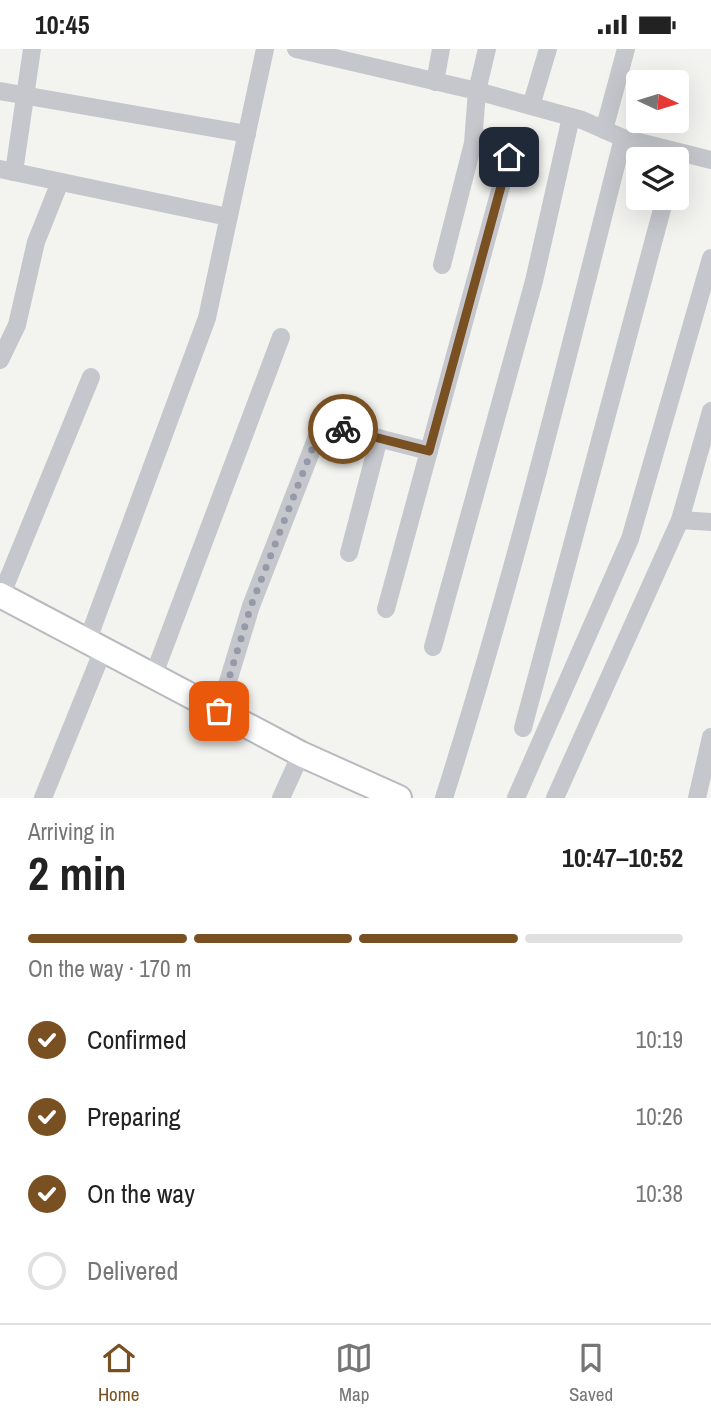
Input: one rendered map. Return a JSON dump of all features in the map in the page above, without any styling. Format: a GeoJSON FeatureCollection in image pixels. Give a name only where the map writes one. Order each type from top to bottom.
{"type":"FeatureCollection","features":[{"type":"Feature","properties":{"kind":"main road"},"geometry":{"type":"LineString","coordinates":[[0,595],[301,754],[399,798]]}},
{"type":"Feature","properties":{"kind":"street"},"geometry":{"type":"LineString","coordinates":[[32,49],[25,95],[7,170],[228,217]]}},
{"type":"Feature","properties":{"kind":"street"},"geometry":{"type":"LineString","coordinates":[[43,798],[203,331],[265,49]]}},
{"type":"Feature","properties":{"kind":"street"},"geometry":{"type":"LineString","coordinates":[[296,49],[477,91],[570,117],[650,147]]}},
{"type":"Feature","properties":{"kind":"street"},"geometry":{"type":"LineString","coordinates":[[435,82],[441,49]]}},
{"type":"Feature","properties":{"kind":"street"},"geometry":{"type":"LineString","coordinates":[[442,265],[474,135],[477,91],[487,49]]}},
{"type":"Feature","properties":{"kind":"street"},"geometry":{"type":"LineString","coordinates":[[531,106],[548,49]]}},
{"type":"Feature","properties":{"kind":"street"},"geometry":{"type":"LineString","coordinates":[[604,130],[626,49]]}},
{"type":"Feature","properties":{"kind":"street"},"geometry":{"type":"LineString","coordinates":[[0,91],[247,134]]}},
{"type":"Feature","properties":{"kind":"street"},"geometry":{"type":"LineString","coordinates":[[433,647],[534,281],[570,117]]}},
{"type":"Feature","properties":{"kind":"street"},"geometry":{"type":"LineString","coordinates":[[386,609],[509,157],[505,148],[474,135]]}},
{"type":"Feature","properties":{"kind":"street"},"geometry":{"type":"LineString","coordinates":[[444,798],[478,693],[623,138]]}},
{"type":"Feature","properties":{"kind":"street"},"geometry":{"type":"LineString","coordinates":[[689,157],[711,160]]}},
{"type":"Feature","properties":{"kind":"street"},"geometry":{"type":"LineString","coordinates":[[0,360],[17,325],[36,242],[60,182]]}},
{"type":"Feature","properties":{"kind":"street"},"geometry":{"type":"LineString","coordinates":[[523,728],[662,210]]}},
{"type":"Feature","properties":{"kind":"street"},"geometry":{"type":"LineString","coordinates":[[516,798],[632,531],[711,258]]}},
{"type":"Feature","properties":{"kind":"street"},"geometry":{"type":"LineString","coordinates":[[153,677],[281,337]]}},
{"type":"Feature","properties":{"kind":"street"},"geometry":{"type":"LineString","coordinates":[[0,595],[91,377]]}},
{"type":"Feature","properties":{"kind":"street"},"geometry":{"type":"LineString","coordinates":[[555,798],[680,520],[711,411]]}},
{"type":"Feature","properties":{"kind":"street"},"geometry":{"type":"LineString","coordinates":[[219,711],[251,606],[322,428],[330,426],[429,451]]}},
{"type":"Feature","properties":{"kind":"street"},"geometry":{"type":"LineString","coordinates":[[349,553],[379,438]]}},
{"type":"Feature","properties":{"kind":"street"},"geometry":{"type":"LineString","coordinates":[[680,520],[711,522]]}},
{"type":"Feature","properties":{"kind":"street"},"geometry":{"type":"LineString","coordinates":[[697,798],[711,737]]}},
{"type":"Feature","properties":{"kind":"street"},"geometry":{"type":"LineString","coordinates":[[281,798],[301,754]]}},
{"type":"Feature","properties":{"kind":"way so far"},"geometry":{"type":"LineString","coordinates":[[219,711],[251,606],[318,434],[322,428],[330,426],[343,429]]}},
{"type":"Feature","properties":{"kind":"route"},"geometry":{"type":"LineString","coordinates":[[343,429],[429,451],[509,157]]}}]}
